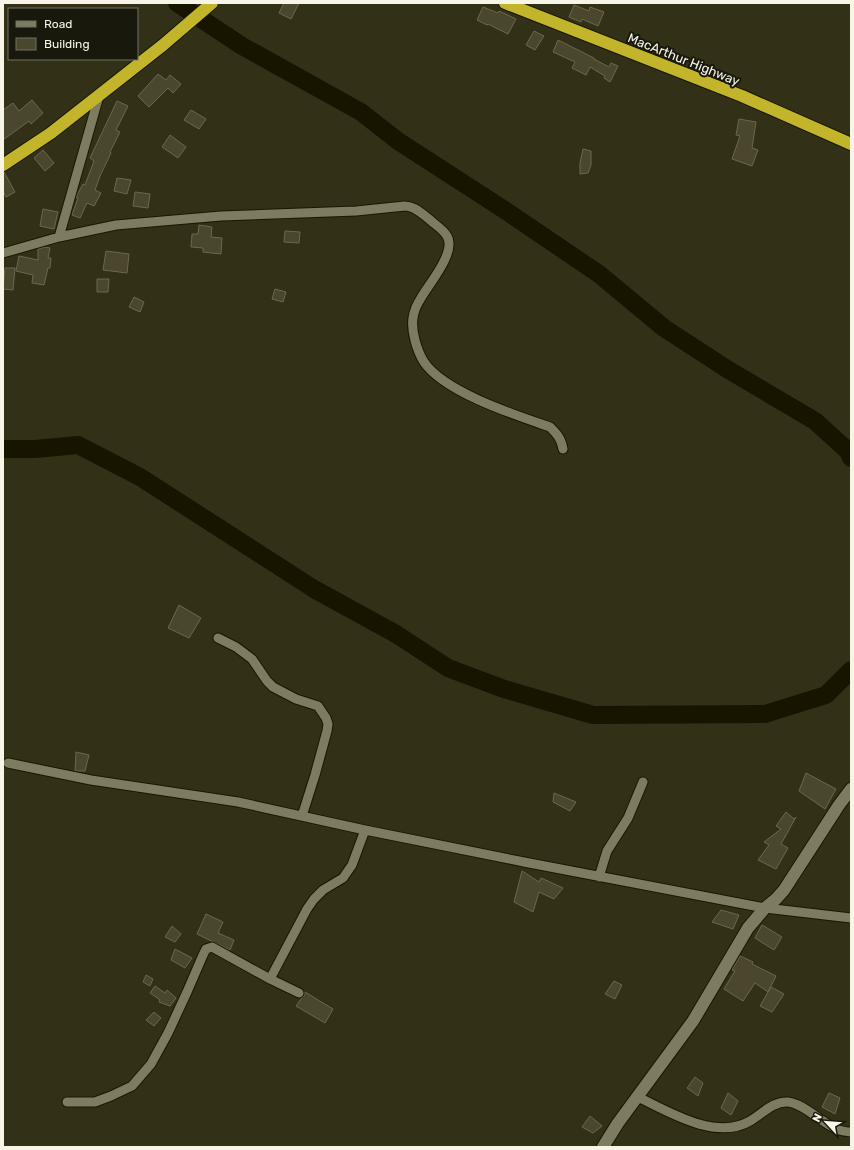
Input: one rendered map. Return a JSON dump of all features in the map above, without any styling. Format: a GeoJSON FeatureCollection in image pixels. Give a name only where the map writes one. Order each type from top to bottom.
{"type":"FeatureCollection","features":[{"type":"Feature","properties":{"kind":"highway"},"geometry":{"type":"LineString","coordinates":[[3,165],[51,133],[99,96],[163,45],[212,3]]}},
{"type":"Feature","properties":{"kind":"highway","name":"MacArthur Highway"},"geometry":{"type":"LineString","coordinates":[[505,3],[742,96],[851,144]]}},
{"type":"Feature","properties":{"kind":"street"},"geometry":{"type":"LineString","coordinates":[[59,237],[99,96]]}},
{"type":"Feature","properties":{"kind":"street"},"geometry":{"type":"LineString","coordinates":[[3,254],[59,237],[116,225],[221,216],[348,212],[405,206],[413,207],[447,236],[449,245],[445,258],[435,278],[421,298],[413,318],[413,330],[424,362],[433,374],[470,396],[550,427],[562,441],[563,448]]}},
{"type":"Feature","properties":{"kind":"street"},"geometry":{"type":"LineString","coordinates":[[218,638],[236,647],[252,659],[267,681],[273,686],[296,699],[318,706],[326,718],[328,724],[327,731],[302,816]]}},
{"type":"Feature","properties":{"kind":"street"},"geometry":{"type":"LineString","coordinates":[[8,763],[91,780],[238,802],[365,830],[599,877],[765,908],[851,918]]}},
{"type":"Feature","properties":{"kind":"street"},"geometry":{"type":"LineString","coordinates":[[599,877],[607,851],[628,818],[643,782]]}},
{"type":"Feature","properties":{"kind":"street"},"geometry":{"type":"LineString","coordinates":[[603,1147],[618,1123],[693,1021],[748,928],[765,908],[784,890],[851,789]]}},
{"type":"Feature","properties":{"kind":"street"},"geometry":{"type":"LineString","coordinates":[[270,979],[314,899],[323,890],[343,878],[352,865],[365,830]]}},
{"type":"Feature","properties":{"kind":"street"},"geometry":{"type":"LineString","coordinates":[[67,1102],[95,1102],[132,1086],[151,1064],[168,1033],[206,949],[212,947],[299,993]]}},
{"type":"Feature","properties":{"kind":"street"},"geometry":{"type":"LineString","coordinates":[[638,1097],[679,1117],[702,1125],[725,1128],[738,1127],[751,1121],[764,1111],[780,1102],[792,1103],[840,1130],[851,1132]]}},
{"type":"Feature","properties":{"kind":"building"},"geometry":{"type":"Polygon","coordinates":[[[284,3],[299,3],[291,19],[279,13],[284,3]]]}},
{"type":"Feature","properties":{"kind":"building"},"geometry":{"type":"Polygon","coordinates":[[[574,5],[589,11],[590,7],[604,12],[598,26],[582,19],[581,22],[569,17],[574,5]]]}},
{"type":"Feature","properties":{"kind":"building"},"geometry":{"type":"Polygon","coordinates":[[[483,7],[498,13],[499,11],[516,19],[508,34],[477,20],[483,7]]]}},
{"type":"Feature","properties":{"kind":"building"},"geometry":{"type":"Polygon","coordinates":[[[534,31],[544,36],[535,50],[526,45],[534,31]]]}},
{"type":"Feature","properties":{"kind":"building"},"geometry":{"type":"Polygon","coordinates":[[[558,40],[609,67],[611,63],[618,66],[610,82],[604,78],[605,76],[590,67],[586,75],[572,68],[575,62],[553,52],[558,40]]]}},
{"type":"Feature","properties":{"kind":"building"},"geometry":{"type":"Polygon","coordinates":[[[158,74],[166,80],[170,75],[181,84],[173,93],[168,88],[149,107],[138,96],[158,74]]]}},
{"type":"Feature","properties":{"kind":"building"},"geometry":{"type":"Polygon","coordinates":[[[32,100],[43,113],[31,124],[29,121],[3,140],[3,110],[13,103],[19,111],[32,100]]]}},
{"type":"Feature","properties":{"kind":"building"},"geometry":{"type":"Polygon","coordinates":[[[117,101],[128,106],[116,130],[120,132],[110,152],[111,153],[95,190],[101,193],[94,206],[87,203],[80,218],[72,215],[78,198],[76,197],[83,184],[85,185],[94,161],[90,158],[117,101]]]}},
{"type":"Feature","properties":{"kind":"building"},"geometry":{"type":"Polygon","coordinates":[[[191,110],[206,119],[199,129],[184,120],[191,110]]]}},
{"type":"Feature","properties":{"kind":"building"},"geometry":{"type":"Polygon","coordinates":[[[739,119],[756,122],[752,148],[758,150],[752,166],[732,159],[740,136],[736,135],[739,119]]]}},
{"type":"Feature","properties":{"kind":"building"},"geometry":{"type":"Polygon","coordinates":[[[170,135],[186,147],[178,158],[162,147],[170,135]]]}},
{"type":"Feature","properties":{"kind":"building"},"geometry":{"type":"Polygon","coordinates":[[[583,149],[591,151],[591,165],[588,173],[580,174],[580,163],[583,149]]]}},
{"type":"Feature","properties":{"kind":"building"},"geometry":{"type":"Polygon","coordinates":[[[43,150],[54,163],[45,171],[34,158],[43,150]]]}},
{"type":"Feature","properties":{"kind":"building"},"geometry":{"type":"Polygon","coordinates":[[[3,172],[15,192],[6,197],[3,191],[3,172]]]}},
{"type":"Feature","properties":{"kind":"building"},"geometry":{"type":"Polygon","coordinates":[[[117,178],[131,180],[127,194],[114,191],[117,178]]]}},
{"type":"Feature","properties":{"kind":"building"},"geometry":{"type":"Polygon","coordinates":[[[135,192],[150,194],[148,208],[133,206],[135,192]]]}},
{"type":"Feature","properties":{"kind":"building"},"geometry":{"type":"Polygon","coordinates":[[[43,209],[58,212],[54,229],[40,226],[43,209]]]}},
{"type":"Feature","properties":{"kind":"building"},"geometry":{"type":"Polygon","coordinates":[[[199,225],[212,227],[211,237],[222,238],[221,254],[203,252],[203,248],[191,247],[192,234],[198,234],[199,225]]]}},
{"type":"Feature","properties":{"kind":"building"},"geometry":{"type":"Polygon","coordinates":[[[285,231],[300,232],[299,243],[284,242],[285,231]]]}},
{"type":"Feature","properties":{"kind":"building"},"geometry":{"type":"Polygon","coordinates":[[[45,247],[50,248],[48,258],[51,258],[50,268],[48,268],[44,285],[32,283],[33,275],[16,271],[19,256],[38,260],[38,249],[45,247]]]}},
{"type":"Feature","properties":{"kind":"building"},"geometry":{"type":"Polygon","coordinates":[[[106,251],[129,254],[127,273],[103,270],[106,251]]]}},
{"type":"Feature","properties":{"kind":"building"},"geometry":{"type":"Polygon","coordinates":[[[5,268],[15,268],[13,290],[3,289],[5,268]]]}},
{"type":"Feature","properties":{"kind":"building"},"geometry":{"type":"Polygon","coordinates":[[[97,279],[109,279],[108,292],[97,292],[97,279]]]}},
{"type":"Feature","properties":{"kind":"building"},"geometry":{"type":"Polygon","coordinates":[[[275,289],[286,292],[283,302],[272,299],[275,289]]]}},
{"type":"Feature","properties":{"kind":"building"},"geometry":{"type":"Polygon","coordinates":[[[134,297],[144,302],[140,312],[129,307],[134,297]]]}},
{"type":"Feature","properties":{"kind":"building"},"geometry":{"type":"Polygon","coordinates":[[[179,605],[201,618],[189,638],[168,628],[179,605]]]}},
{"type":"Feature","properties":{"kind":"building"},"geometry":{"type":"Polygon","coordinates":[[[76,752],[89,755],[85,771],[75,771],[76,752]]]}},
{"type":"Feature","properties":{"kind":"building"},"geometry":{"type":"Polygon","coordinates":[[[806,773],[836,789],[825,809],[799,791],[806,773]]]}},
{"type":"Feature","properties":{"kind":"building"},"geometry":{"type":"Polygon","coordinates":[[[554,793],[576,802],[570,811],[553,802],[554,793]]]}},
{"type":"Feature","properties":{"kind":"building"},"geometry":{"type":"Polygon","coordinates":[[[786,812],[794,819],[796,817],[781,844],[788,848],[776,869],[758,860],[769,845],[764,842],[781,829],[776,826],[786,812]]]}},
{"type":"Feature","properties":{"kind":"building"},"geometry":{"type":"Polygon","coordinates":[[[522,871],[539,882],[541,878],[563,888],[554,899],[539,892],[533,912],[514,902],[522,871]]]}},
{"type":"Feature","properties":{"kind":"building"},"geometry":{"type":"Polygon","coordinates":[[[721,910],[739,915],[733,929],[712,922],[721,910]]]}},
{"type":"Feature","properties":{"kind":"building"},"geometry":{"type":"Polygon","coordinates":[[[206,914],[223,922],[218,933],[234,940],[230,950],[197,934],[206,914]]]}},
{"type":"Feature","properties":{"kind":"building"},"geometry":{"type":"Polygon","coordinates":[[[762,925],[782,937],[774,950],[755,938],[762,925]]]}},
{"type":"Feature","properties":{"kind":"building"},"geometry":{"type":"Polygon","coordinates":[[[172,926],[181,934],[175,942],[165,937],[172,926]]]}},
{"type":"Feature","properties":{"kind":"building"},"geometry":{"type":"Polygon","coordinates":[[[175,949],[192,958],[185,968],[171,960],[175,949]]]}},
{"type":"Feature","properties":{"kind":"building"},"geometry":{"type":"Polygon","coordinates":[[[740,956],[776,976],[768,992],[755,983],[743,1001],[724,989],[735,971],[732,970],[740,956]]]}},
{"type":"Feature","properties":{"kind":"building"},"geometry":{"type":"Polygon","coordinates":[[[146,975],[153,979],[150,986],[143,982],[146,975]]]}},
{"type":"Feature","properties":{"kind":"building"},"geometry":{"type":"Polygon","coordinates":[[[614,981],[622,985],[615,999],[605,994],[614,981]]]}},
{"type":"Feature","properties":{"kind":"building"},"geometry":{"type":"Polygon","coordinates":[[[155,986],[165,993],[167,990],[176,998],[170,1006],[159,1002],[160,1000],[150,993],[155,986]]]}},
{"type":"Feature","properties":{"kind":"building"},"geometry":{"type":"Polygon","coordinates":[[[771,987],[784,994],[772,1012],[760,1006],[771,987]]]}},
{"type":"Feature","properties":{"kind":"building"},"geometry":{"type":"Polygon","coordinates":[[[305,992],[333,1009],[325,1023],[296,1006],[304,996],[305,992]]]}},
{"type":"Feature","properties":{"kind":"building"},"geometry":{"type":"Polygon","coordinates":[[[154,1012],[161,1018],[154,1026],[146,1020],[154,1012]]]}},
{"type":"Feature","properties":{"kind":"building"},"geometry":{"type":"Polygon","coordinates":[[[695,1077],[703,1083],[698,1096],[687,1088],[695,1077]]]}},
{"type":"Feature","properties":{"kind":"building"},"geometry":{"type":"Polygon","coordinates":[[[728,1093],[738,1101],[731,1115],[721,1108],[728,1093]]]}},
{"type":"Feature","properties":{"kind":"building"},"geometry":{"type":"Polygon","coordinates":[[[829,1093],[840,1098],[835,1114],[822,1107],[829,1093]]]}},
{"type":"Feature","properties":{"kind":"building"},"geometry":{"type":"Polygon","coordinates":[[[590,1116],[602,1126],[593,1133],[582,1127],[590,1116]]]}},
{"type":"Feature","properties":{"kind":"waterway"},"geometry":{"type":"LineString","coordinates":[[177,3],[242,46],[361,112],[398,141],[503,209],[599,274],[664,328],[727,369],[815,421],[848,451],[851,458]]}},
{"type":"Feature","properties":{"kind":"waterway"},"geometry":{"type":"LineString","coordinates":[[3,449],[35,449],[78,445],[140,477],[314,589],[396,634],[448,668],[504,689],[593,715],[765,714],[826,695],[851,670]]}}]}
